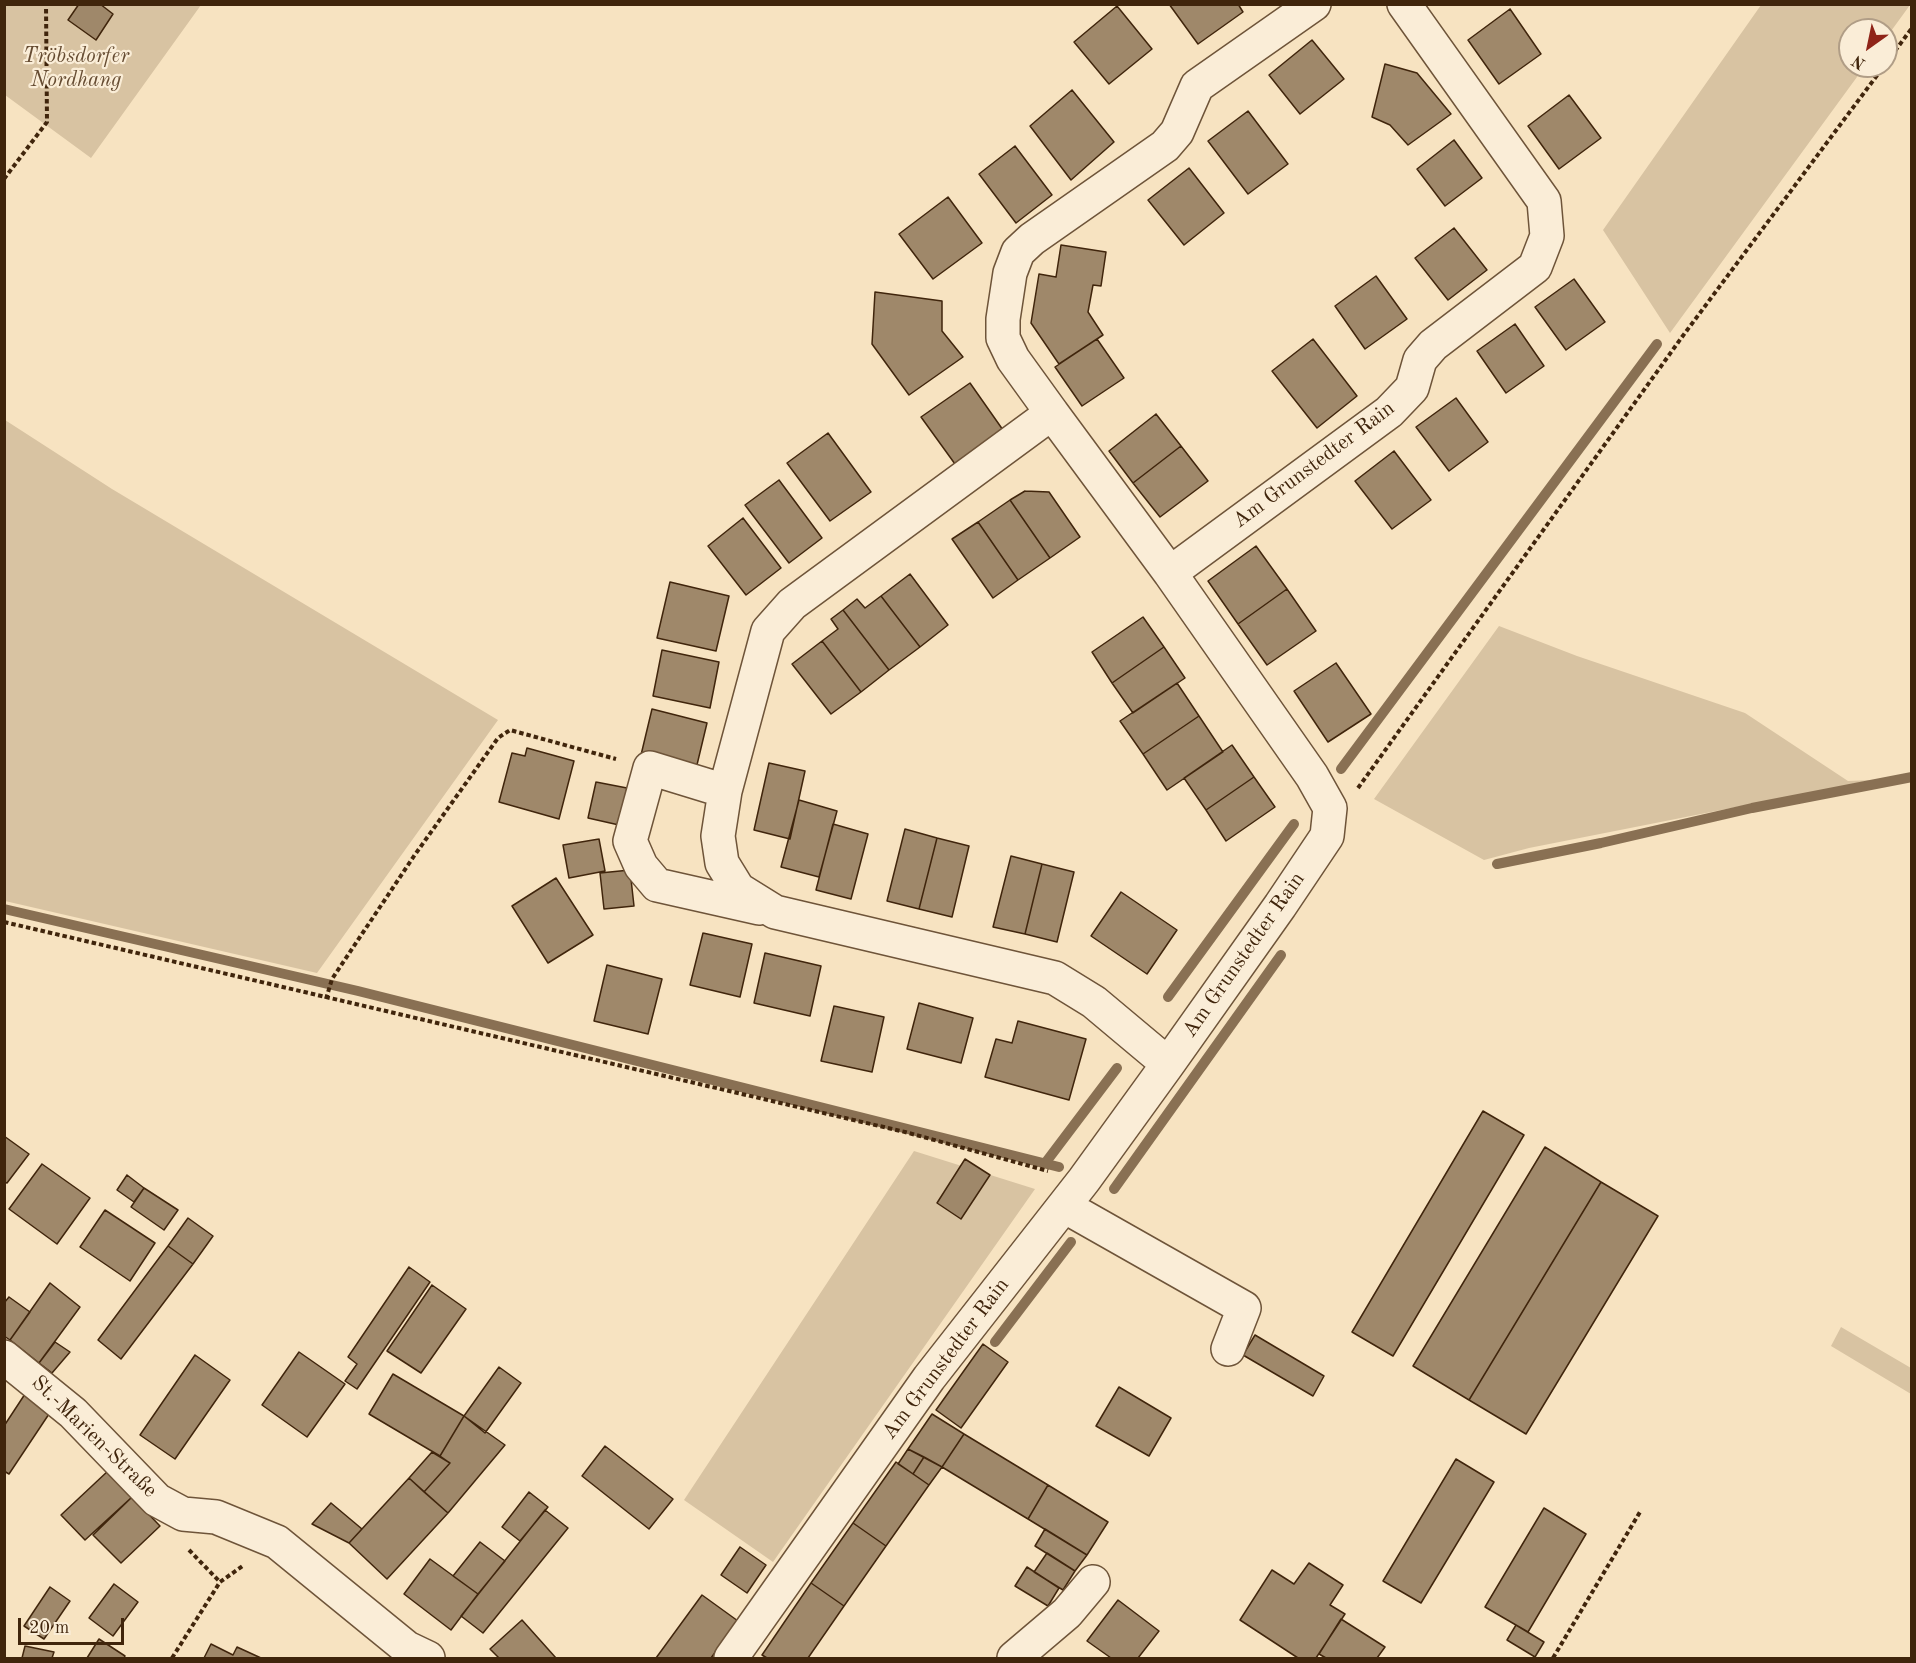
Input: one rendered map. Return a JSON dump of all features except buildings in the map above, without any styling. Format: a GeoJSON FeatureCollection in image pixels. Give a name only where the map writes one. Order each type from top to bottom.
{"type":"FeatureCollection","features":[{"type":"Feature","properties":{"kind":"street","name":"Am Grunstedter Rain"},"geometry":{"type":"LineString","coordinates":[[731,1659],[929,1378],[1084,1180],[1327,837],[1330,808],[1312,776],[1170,573],[1013,359],[1003,338],[1003,319],[1010,273],[1018,252],[1032,239],[1165,146],[1177,132],[1197,86],[1314,4]]}},
{"type":"Feature","properties":{"kind":"street","name":"Am Grunstedter Rain"},"geometry":{"type":"LineString","coordinates":[[1170,573],[1389,412],[1412,388],[1420,360],[1433,345],[1534,267],[1547,236],[1544,201],[1404,4]]}},
{"type":"Feature","properties":{"kind":"street"},"geometry":{"type":"LineString","coordinates":[[775,912],[738,889],[722,863],[718,836],[725,790],[768,631],[792,604],[1052,413]]}},
{"type":"Feature","properties":{"kind":"street"},"geometry":{"type":"LineString","coordinates":[[725,790],[650,768],[630,841],[641,866],[657,885],[1055,978],[1094,1002],[1168,1064]]}},
{"type":"Feature","properties":{"kind":"street"},"geometry":{"type":"LineString","coordinates":[[1064,1206],[1244,1308],[1228,1349]]}},
{"type":"Feature","properties":{"kind":"street","name":"St.-Marien-Straße"},"geometry":{"type":"LineString","coordinates":[[4,1357],[73,1413],[157,1500],[183,1514],[216,1517],[277,1542],[412,1655]]}},
{"type":"Feature","properties":{"kind":"street"},"geometry":{"type":"LineString","coordinates":[[1014,1659],[1067,1613],[1093,1582]]}},
{"type":"Feature","properties":{"kind":"path"},"geometry":{"type":"LineString","coordinates":[[4,179],[47,122],[46,4]]}},
{"type":"Feature","properties":{"kind":"path"},"geometry":{"type":"LineString","coordinates":[[1898,46],[1911,28]]}},
{"type":"Feature","properties":{"kind":"path"},"geometry":{"type":"LineString","coordinates":[[1357,789],[1648,384],[1875,78]]}},
{"type":"Feature","properties":{"kind":"path"},"geometry":{"type":"LineString","coordinates":[[326,999],[332,979],[414,856],[498,738],[510,730],[650,768]]}},
{"type":"Feature","properties":{"kind":"path"},"geometry":{"type":"LineString","coordinates":[[4,922],[326,999],[905,1132],[1084,1180]]}},
{"type":"Feature","properties":{"kind":"path"},"geometry":{"type":"LineString","coordinates":[[1553,1659],[1640,1512]]}},
{"type":"Feature","properties":{"kind":"path"},"geometry":{"type":"LineString","coordinates":[[172,1659],[220,1582],[277,1542]]}},
{"type":"Feature","properties":{"kind":"green space","name":"Tröbsdorfer Nordhang"},"geometry":{"type":"Polygon","coordinates":[[[5,5],[201,5],[91,158],[5,95],[5,5]]]}},
{"type":"Feature","properties":{"kind":"green space"},"geometry":{"type":"Polygon","coordinates":[[[1761,5],[1910,5],[1898,22],[1898,18],[1838,18],[1838,78],[1856,78],[1670,333],[1603,230],[1761,5]]]}},
{"type":"Feature","properties":{"kind":"green space"},"geometry":{"type":"Polygon","coordinates":[[[5,420],[112,489],[498,720],[317,973],[5,901],[5,420]]]}},
{"type":"Feature","properties":{"kind":"green space"},"geometry":{"type":"Polygon","coordinates":[[[1499,626],[1577,656],[1745,713],[1848,781],[1873,780],[1529,848],[1484,860],[1374,799],[1499,626]]]}},
{"type":"Feature","properties":{"kind":"green space"},"geometry":{"type":"Polygon","coordinates":[[[914,1151],[1035,1189],[773,1562],[684,1500],[914,1151]]]}},
{"type":"Feature","properties":{"kind":"green space"},"geometry":{"type":"Polygon","coordinates":[[[1841,1327],[1911,1368],[1911,1394],[1831,1346],[1841,1327]]]}},
{"type":"Feature","properties":{"kind":"waterway"},"geometry":{"type":"LineString","coordinates":[[1341,769],[1657,344]]}},
{"type":"Feature","properties":{"kind":"waterway"},"geometry":{"type":"LineString","coordinates":[[1497,864],[1752,808],[1912,777]]}},
{"type":"Feature","properties":{"kind":"waterway"},"geometry":{"type":"LineString","coordinates":[[1168,997],[1294,824]]}},
{"type":"Feature","properties":{"kind":"waterway"},"geometry":{"type":"LineString","coordinates":[[4,909],[358,991],[1059,1167]]}},
{"type":"Feature","properties":{"kind":"waterway"},"geometry":{"type":"LineString","coordinates":[[1114,1189],[1281,955]]}},
{"type":"Feature","properties":{"kind":"waterway"},"geometry":{"type":"LineString","coordinates":[[1046,1162],[1117,1068]]}},
{"type":"Feature","properties":{"kind":"waterway"},"geometry":{"type":"LineString","coordinates":[[995,1342],[1071,1242]]}}]}
